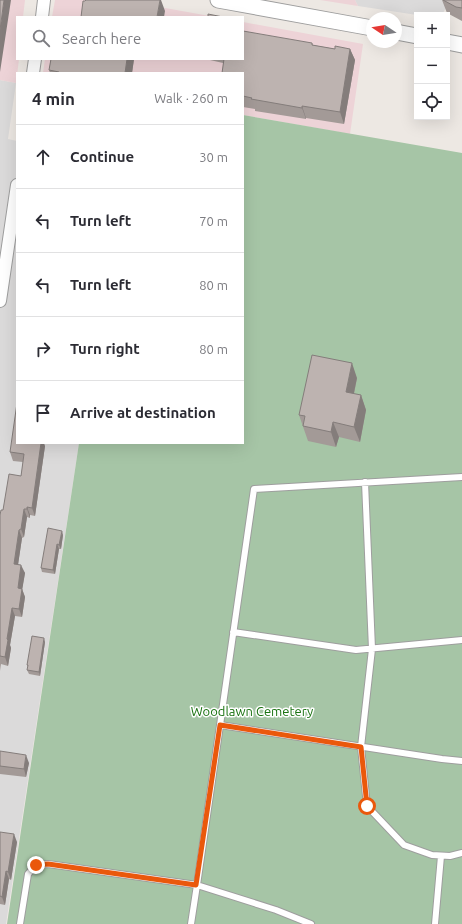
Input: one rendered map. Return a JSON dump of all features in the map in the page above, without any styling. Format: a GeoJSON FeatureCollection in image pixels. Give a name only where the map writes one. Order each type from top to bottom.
{"type":"FeatureCollection","features":[{"type":"Feature","properties":{"kind":"street"},"geometry":{"type":"LineString","coordinates":[[42,16],[44,0]]}},
{"type":"Feature","properties":{"kind":"street"},"geometry":{"type":"LineString","coordinates":[[218,0],[236,2],[366,27]]}},
{"type":"Feature","properties":{"kind":"street"},"geometry":{"type":"LineString","coordinates":[[402,33],[414,35]]}},
{"type":"Feature","properties":{"kind":"street"},"geometry":{"type":"LineString","coordinates":[[450,43],[462,45]]}},
{"type":"Feature","properties":{"kind":"street"},"geometry":{"type":"LineString","coordinates":[[33,72],[36,60]]}},
{"type":"Feature","properties":{"kind":"street"},"geometry":{"type":"LineString","coordinates":[[0,300],[16,192]]}},
{"type":"Feature","properties":{"kind":"lane"},"geometry":{"type":"LineString","coordinates":[[191,924],[254,488],[462,477]]}},
{"type":"Feature","properties":{"kind":"lane"},"geometry":{"type":"LineString","coordinates":[[365,482],[372,649],[361,747],[367,806],[404,845],[432,855],[450,856],[462,853]]}},
{"type":"Feature","properties":{"kind":"lane"},"geometry":{"type":"LineString","coordinates":[[233,632],[356,650],[462,640]]}},
{"type":"Feature","properties":{"kind":"lane"},"geometry":{"type":"LineString","coordinates":[[220,725],[462,761]]}},
{"type":"Feature","properties":{"kind":"lane"},"geometry":{"type":"LineString","coordinates":[[434,924],[441,856]]}},
{"type":"Feature","properties":{"kind":"lane"},"geometry":{"type":"LineString","coordinates":[[20,924],[28,874],[36,865],[48,864],[196,885],[276,910],[311,924]]}},
{"type":"Feature","properties":{"kind":"shaded area"},"geometry":{"type":"Polygon","coordinates":[[[0,0],[25,0],[23,16],[16,16],[16,60],[19,60],[17,72],[16,72],[16,83],[0,80],[0,0]]]}},
{"type":"Feature","properties":{"kind":"shaded area"},"geometry":{"type":"Polygon","coordinates":[[[55,0],[121,0],[209,16],[52,16],[55,0]]]}},
{"type":"Feature","properties":{"kind":"shaded area"},"geometry":{"type":"Polygon","coordinates":[[[320,0],[355,0],[358,6],[320,0]]]}},
{"type":"Feature","properties":{"kind":"shaded area"},"geometry":{"type":"Polygon","coordinates":[[[355,0],[450,0],[444,12],[414,12],[414,15],[358,6],[355,0]]]}},
{"type":"Feature","properties":{"kind":"shaded area"},"geometry":{"type":"Polygon","coordinates":[[[244,22],[363,44],[350,134],[244,115],[244,72],[43,72],[45,60],[244,60],[244,22]]]}},
{"type":"Feature","properties":{"kind":"shaded area"},"geometry":{"type":"Polygon","coordinates":[[[0,80],[16,83],[8,139],[16,141],[16,444],[79,444],[6,924],[0,924],[0,80]]]}},
{"type":"Feature","properties":{"kind":"green space","name":"Woodlawn Cemetery"},"geometry":{"type":"Polygon","coordinates":[[[244,115],[462,153],[462,924],[7,924],[79,444],[244,444],[244,115]]]}},
{"type":"Feature","properties":{"kind":"building"},"geometry":{"type":"Polygon","coordinates":[[[0,0],[4,0],[0,30],[0,0]]]}},
{"type":"Feature","properties":{"kind":"building"},"geometry":{"type":"Polygon","coordinates":[[[160,0],[157,16],[81,16],[83,1],[160,0]]]}},
{"type":"Feature","properties":{"kind":"building"},"geometry":{"type":"Polygon","coordinates":[[[443,0],[462,0],[462,8],[456,7],[443,0]]]}},
{"type":"Feature","properties":{"kind":"building"},"geometry":{"type":"Polygon","coordinates":[[[244,31],[312,43],[312,45],[335,49],[335,46],[350,49],[340,112],[302,106],[302,108],[251,99],[252,98],[244,96],[244,72],[222,72],[224,60],[244,60],[244,31]]]}},
{"type":"Feature","properties":{"kind":"building"},"geometry":{"type":"Polygon","coordinates":[[[51,60],[127,60],[125,72],[59,72],[49,70],[51,60]]]}},
{"type":"Feature","properties":{"kind":"building"},"geometry":{"type":"Polygon","coordinates":[[[312,355],[352,363],[346,392],[361,395],[354,427],[333,422],[331,432],[303,426],[305,416],[299,415],[312,355]]]}},
{"type":"Feature","properties":{"kind":"building"},"geometry":{"type":"Polygon","coordinates":[[[16,410],[16,444],[41,444],[32,508],[27,507],[27,509],[24,509],[21,529],[19,530],[14,564],[21,565],[18,588],[22,589],[19,609],[12,608],[5,657],[0,656],[0,515],[1,510],[3,510],[9,474],[21,476],[24,454],[10,452],[16,410]]]}},
{"type":"Feature","properties":{"kind":"building"},"geometry":{"type":"Polygon","coordinates":[[[48,528],[62,531],[59,545],[57,544],[53,570],[41,568],[48,528]]]}},
{"type":"Feature","properties":{"kind":"building"},"geometry":{"type":"Polygon","coordinates":[[[32,636],[44,638],[39,672],[27,670],[32,636]]]}},
{"type":"Feature","properties":{"kind":"building"},"geometry":{"type":"Polygon","coordinates":[[[0,751],[26,755],[24,769],[0,766],[0,751]]]}},
{"type":"Feature","properties":{"kind":"building"},"geometry":{"type":"Polygon","coordinates":[[[0,832],[14,834],[8,872],[6,871],[2,897],[0,896],[0,832]]]}},
{"type":"Feature","properties":{"kind":"route"},"geometry":{"type":"LineString","coordinates":[[36,865],[48,864],[196,885],[220,725],[361,747],[367,806]]}}]}
